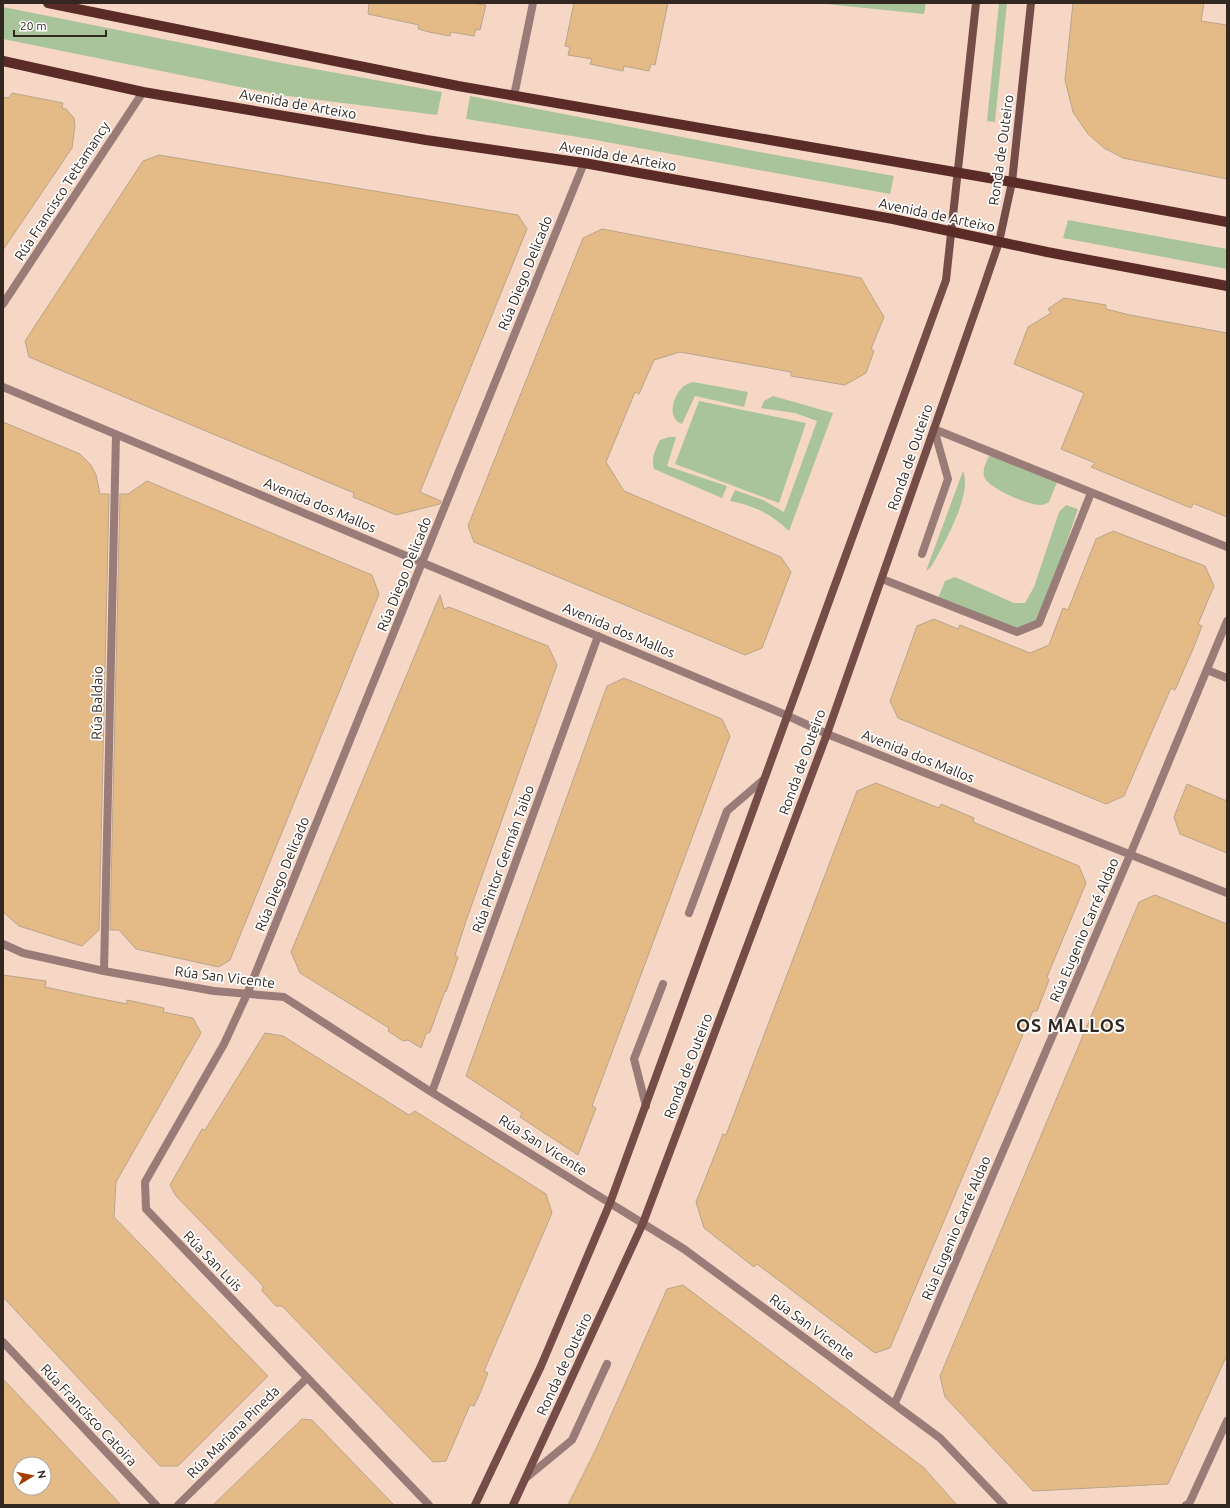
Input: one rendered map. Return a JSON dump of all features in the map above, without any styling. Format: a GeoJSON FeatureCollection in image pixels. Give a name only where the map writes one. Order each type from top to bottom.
{"type":"FeatureCollection","features":[{"type":"Feature","properties":{"kind":"main road"},"geometry":{"type":"LineString","coordinates":[[48,3],[514,96],[1012,182],[1227,222]]}},
{"type":"Feature","properties":{"kind":"main road","name":"Ronda de Outeiro"},"geometry":{"type":"LineString","coordinates":[[475,1505],[541,1366],[610,1203],[786,715],[946,280],[956,173],[976,3]]}},
{"type":"Feature","properties":{"kind":"main road","name":"Ronda de Outeiro"},"geometry":{"type":"LineString","coordinates":[[513,1505],[643,1223],[827,734],[999,242],[1012,182],[1031,3]]}},
{"type":"Feature","properties":{"kind":"main road","name":"Avenida de Arteixo"},"geometry":{"type":"LineString","coordinates":[[3,61],[143,92],[426,140],[584,163],[951,231],[999,242],[1227,286]]}},
{"type":"Feature","properties":{"kind":"street"},"geometry":{"type":"LineString","coordinates":[[514,96],[533,3]]}},
{"type":"Feature","properties":{"kind":"street","name":"Rúa Francisco Tettamancy"},"geometry":{"type":"LineString","coordinates":[[3,304],[143,92]]}},
{"type":"Feature","properties":{"kind":"street","name":"Rúa Diego Delicado"},"geometry":{"type":"LineString","coordinates":[[247,994],[584,163]]}},
{"type":"Feature","properties":{"kind":"street","name":"Avenida dos Mallos"},"geometry":{"type":"LineString","coordinates":[[3,388],[422,562],[786,715],[827,734],[1227,893]]}},
{"type":"Feature","properties":{"kind":"street"},"geometry":{"type":"LineString","coordinates":[[934,429],[1227,547]]}},
{"type":"Feature","properties":{"kind":"street"},"geometry":{"type":"LineString","coordinates":[[922,554],[948,479],[934,429]]}},
{"type":"Feature","properties":{"kind":"street","name":"Rúa Baldaio"},"geometry":{"type":"LineString","coordinates":[[104,970],[116,435]]}},
{"type":"Feature","properties":{"kind":"street"},"geometry":{"type":"LineString","coordinates":[[882,579],[1017,632],[1025,629],[1040,622],[1091,493]]}},
{"type":"Feature","properties":{"kind":"street","name":"Rúa Eugenio Carré Aldao"},"geometry":{"type":"LineString","coordinates":[[895,1403],[1130,855],[1227,621]]}},
{"type":"Feature","properties":{"kind":"street","name":"Rúa Pintor Germán Taibo"},"geometry":{"type":"LineString","coordinates":[[432,1092],[598,636]]}},
{"type":"Feature","properties":{"kind":"street"},"geometry":{"type":"LineString","coordinates":[[1207,670],[1227,678]]}},
{"type":"Feature","properties":{"kind":"street"},"geometry":{"type":"LineString","coordinates":[[689,913],[727,811],[762,781]]}},
{"type":"Feature","properties":{"kind":"street","name":"Rúa San Vicente"},"geometry":{"type":"LineString","coordinates":[[3,944],[23,954],[214,991],[284,997],[432,1092],[684,1249],[895,1403],[940,1438],[1004,1505]]}},
{"type":"Feature","properties":{"kind":"street"},"geometry":{"type":"LineString","coordinates":[[646,1106],[634,1059],[663,984]]}},
{"type":"Feature","properties":{"kind":"street","name":"Rúa San Luis"},"geometry":{"type":"LineString","coordinates":[[247,994],[224,1044],[145,1182],[146,1209],[429,1505]]}},
{"type":"Feature","properties":{"kind":"street","name":"Rúa Francisco Catoira"},"geometry":{"type":"LineString","coordinates":[[3,1342],[156,1505]]}},
{"type":"Feature","properties":{"kind":"street"},"geometry":{"type":"LineString","coordinates":[[526,1478],[572,1440],[607,1364]]}},
{"type":"Feature","properties":{"kind":"street","name":"Rúa Mariana Pineda"},"geometry":{"type":"LineString","coordinates":[[178,1505],[307,1378]]}},
{"type":"Feature","properties":{"kind":"street"},"geometry":{"type":"LineString","coordinates":[[1186,1505],[1189,1504],[1227,1421]]}},
{"type":"Feature","properties":{"kind":"green space"},"geometry":{"type":"Polygon","coordinates":[[[816,3],[926,3],[924,14],[816,3]]]}},
{"type":"Feature","properties":{"kind":"green space"},"geometry":{"type":"Polygon","coordinates":[[[999,3],[1007,3],[995,122],[987,121],[999,3]]]}},
{"type":"Feature","properties":{"kind":"green space"},"geometry":{"type":"Polygon","coordinates":[[[3,7],[287,64],[442,92],[437,115],[280,95],[3,39],[3,7]]]}},
{"type":"Feature","properties":{"kind":"green space"},"geometry":{"type":"Polygon","coordinates":[[[470,96],[754,151],[894,176],[890,194],[590,139],[466,119],[470,96]]]}},
{"type":"Feature","properties":{"kind":"green space"},"geometry":{"type":"Polygon","coordinates":[[[1068,220],[1227,249],[1227,269],[1063,238],[1068,220]]]}},
{"type":"Feature","properties":{"kind":"green space"},"geometry":{"type":"Polygon","coordinates":[[[693,382],[748,392],[744,407],[695,396],[682,424],[674,417],[674,400],[684,386],[693,382]]]}},
{"type":"Feature","properties":{"kind":"green space"},"geometry":{"type":"Polygon","coordinates":[[[773,396],[833,413],[789,531],[769,515],[747,505],[730,501],[735,490],[763,500],[784,512],[817,421],[795,413],[761,408],[764,401],[773,396]]]}},
{"type":"Feature","properties":{"kind":"green space"},"geometry":{"type":"Polygon","coordinates":[[[699,401],[806,423],[779,503],[675,464],[699,401]]]}},
{"type":"Feature","properties":{"kind":"green space"},"geometry":{"type":"Polygon","coordinates":[[[669,437],[676,437],[667,466],[727,486],[722,498],[654,469],[653,458],[658,444],[660,440],[669,437]]]}},
{"type":"Feature","properties":{"kind":"green space"},"geometry":{"type":"Polygon","coordinates":[[[991,452],[1058,480],[1049,502],[1040,505],[1034,504],[1018,499],[992,486],[984,476],[984,470],[991,452]]]}},
{"type":"Feature","properties":{"kind":"green space"},"geometry":{"type":"Polygon","coordinates":[[[963,471],[965,481],[964,493],[955,520],[931,567],[926,571],[963,471]]]}},
{"type":"Feature","properties":{"kind":"green space"},"geometry":{"type":"Polygon","coordinates":[[[1066,505],[1078,509],[1039,623],[1017,632],[937,601],[945,581],[955,577],[1014,603],[1025,603],[1034,587],[1059,512],[1066,505]]]}},
{"type":"Feature","properties":{"kind":"building"},"geometry":{"type":"Polygon","coordinates":[[[369,3],[471,3],[486,5],[480,30],[476,29],[474,36],[451,32],[450,36],[418,29],[419,25],[368,14],[369,3]]]}},
{"type":"Feature","properties":{"kind":"building"},"geometry":{"type":"Polygon","coordinates":[[[574,3],[668,3],[655,65],[651,64],[649,71],[624,66],[623,71],[590,64],[592,59],[568,55],[570,47],[565,46],[574,3]]]}},
{"type":"Feature","properties":{"kind":"building"},"geometry":{"type":"Polygon","coordinates":[[[1073,3],[1204,3],[1201,21],[1227,25],[1227,179],[1123,158],[1104,148],[1088,134],[1073,112],[1065,80],[1073,3]]]}},
{"type":"Feature","properties":{"kind":"building"},"geometry":{"type":"Polygon","coordinates":[[[12,93],[63,103],[62,108],[66,109],[74,118],[75,126],[72,148],[3,250],[3,97],[9,98],[12,93]]]}},
{"type":"Feature","properties":{"kind":"building"},"geometry":{"type":"Polygon","coordinates":[[[159,155],[518,215],[527,229],[420,492],[441,501],[440,504],[396,515],[353,497],[354,493],[29,357],[25,341],[143,161],[159,155]]]}},
{"type":"Feature","properties":{"kind":"building"},"geometry":{"type":"Polygon","coordinates":[[[602,229],[861,278],[884,317],[871,349],[874,351],[866,373],[845,385],[791,376],[791,372],[680,352],[654,360],[639,394],[635,392],[606,462],[624,491],[781,557],[791,572],[762,648],[745,655],[474,542],[468,526],[583,238],[602,229]]]}},
{"type":"Feature","properties":{"kind":"building"},"geometry":{"type":"Polygon","coordinates":[[[1064,298],[1106,305],[1106,309],[1130,315],[1227,333],[1227,517],[1195,504],[1193,504],[1191,508],[1091,467],[1095,463],[1061,449],[1084,393],[1014,364],[1028,327],[1051,313],[1048,309],[1064,298]]]}},
{"type":"Feature","properties":{"kind":"building"},"geometry":{"type":"Polygon","coordinates":[[[3,422],[80,454],[91,465],[96,475],[100,494],[109,494],[99,930],[82,946],[19,926],[3,912],[3,422]]]}},
{"type":"Feature","properties":{"kind":"building"},"geometry":{"type":"Polygon","coordinates":[[[147,481],[372,575],[379,594],[230,960],[219,967],[136,949],[119,930],[110,930],[120,494],[128,494],[147,481]]]}},
{"type":"Feature","properties":{"kind":"building"},"geometry":{"type":"Polygon","coordinates":[[[1113,531],[1205,566],[1214,586],[1198,624],[1202,626],[1193,649],[1175,690],[1171,688],[1124,796],[1106,804],[898,718],[890,701],[917,626],[934,619],[958,629],[960,625],[1030,653],[1049,645],[1063,608],[1068,610],[1096,539],[1113,531]]]}},
{"type":"Feature","properties":{"kind":"building"},"geometry":{"type":"Polygon","coordinates":[[[440,595],[444,609],[449,607],[548,646],[557,665],[466,921],[455,955],[458,957],[446,992],[445,991],[430,1032],[426,1034],[421,1048],[408,1040],[403,1041],[388,1031],[389,1028],[300,973],[291,952],[440,595]]]}},
{"type":"Feature","properties":{"kind":"building"},"geometry":{"type":"Polygon","coordinates":[[[624,678],[722,719],[730,736],[592,1106],[596,1108],[578,1155],[520,1117],[522,1113],[466,1076],[607,686],[624,678]]]}},
{"type":"Feature","properties":{"kind":"building"},"geometry":{"type":"Polygon","coordinates":[[[876,783],[939,808],[941,804],[974,818],[973,822],[1079,866],[1086,883],[1047,977],[1049,980],[1037,1011],[1033,1011],[890,1348],[875,1353],[757,1264],[754,1267],[704,1228],[696,1202],[723,1134],[726,1135],[857,791],[876,783]]]}},
{"type":"Feature","properties":{"kind":"building"},"geometry":{"type":"Polygon","coordinates":[[[1187,784],[1227,801],[1227,853],[1180,834],[1174,817],[1187,784]]]}},
{"type":"Feature","properties":{"kind":"building"},"geometry":{"type":"Polygon","coordinates":[[[1155,895],[1227,924],[1227,1355],[1168,1484],[1033,1491],[945,1397],[940,1376],[1139,902],[1155,895]]]}},
{"type":"Feature","properties":{"kind":"building"},"geometry":{"type":"Polygon","coordinates":[[[3,975],[46,981],[45,987],[87,996],[127,1004],[127,1000],[164,1008],[163,1012],[193,1018],[201,1033],[116,1182],[114,1217],[268,1376],[178,1466],[160,1466],[3,1297],[3,975]]]}},
{"type":"Feature","properties":{"kind":"building"},"geometry":{"type":"Polygon","coordinates":[[[265,1033],[283,1036],[409,1115],[415,1111],[546,1194],[552,1213],[484,1371],[488,1373],[481,1391],[474,1406],[470,1405],[446,1461],[433,1462],[282,1306],[276,1306],[262,1291],[263,1286],[176,1196],[170,1185],[202,1129],[205,1130],[265,1033]]]}},
{"type":"Feature","properties":{"kind":"building"},"geometry":{"type":"Polygon","coordinates":[[[683,1285],[923,1467],[957,1505],[568,1505],[596,1449],[667,1289],[683,1285]]]}},
{"type":"Feature","properties":{"kind":"building"},"geometry":{"type":"Polygon","coordinates":[[[3,1379],[54,1433],[121,1505],[3,1505],[3,1379]]]}},
{"type":"Feature","properties":{"kind":"building"},"geometry":{"type":"Polygon","coordinates":[[[302,1419],[312,1420],[394,1505],[213,1505],[302,1419]]]}},
{"type":"Feature","properties":{"kind":"district","name":"OS MALLOS"},"geometry":{"type":"Point","coordinates":[1071,1026]}}]}
